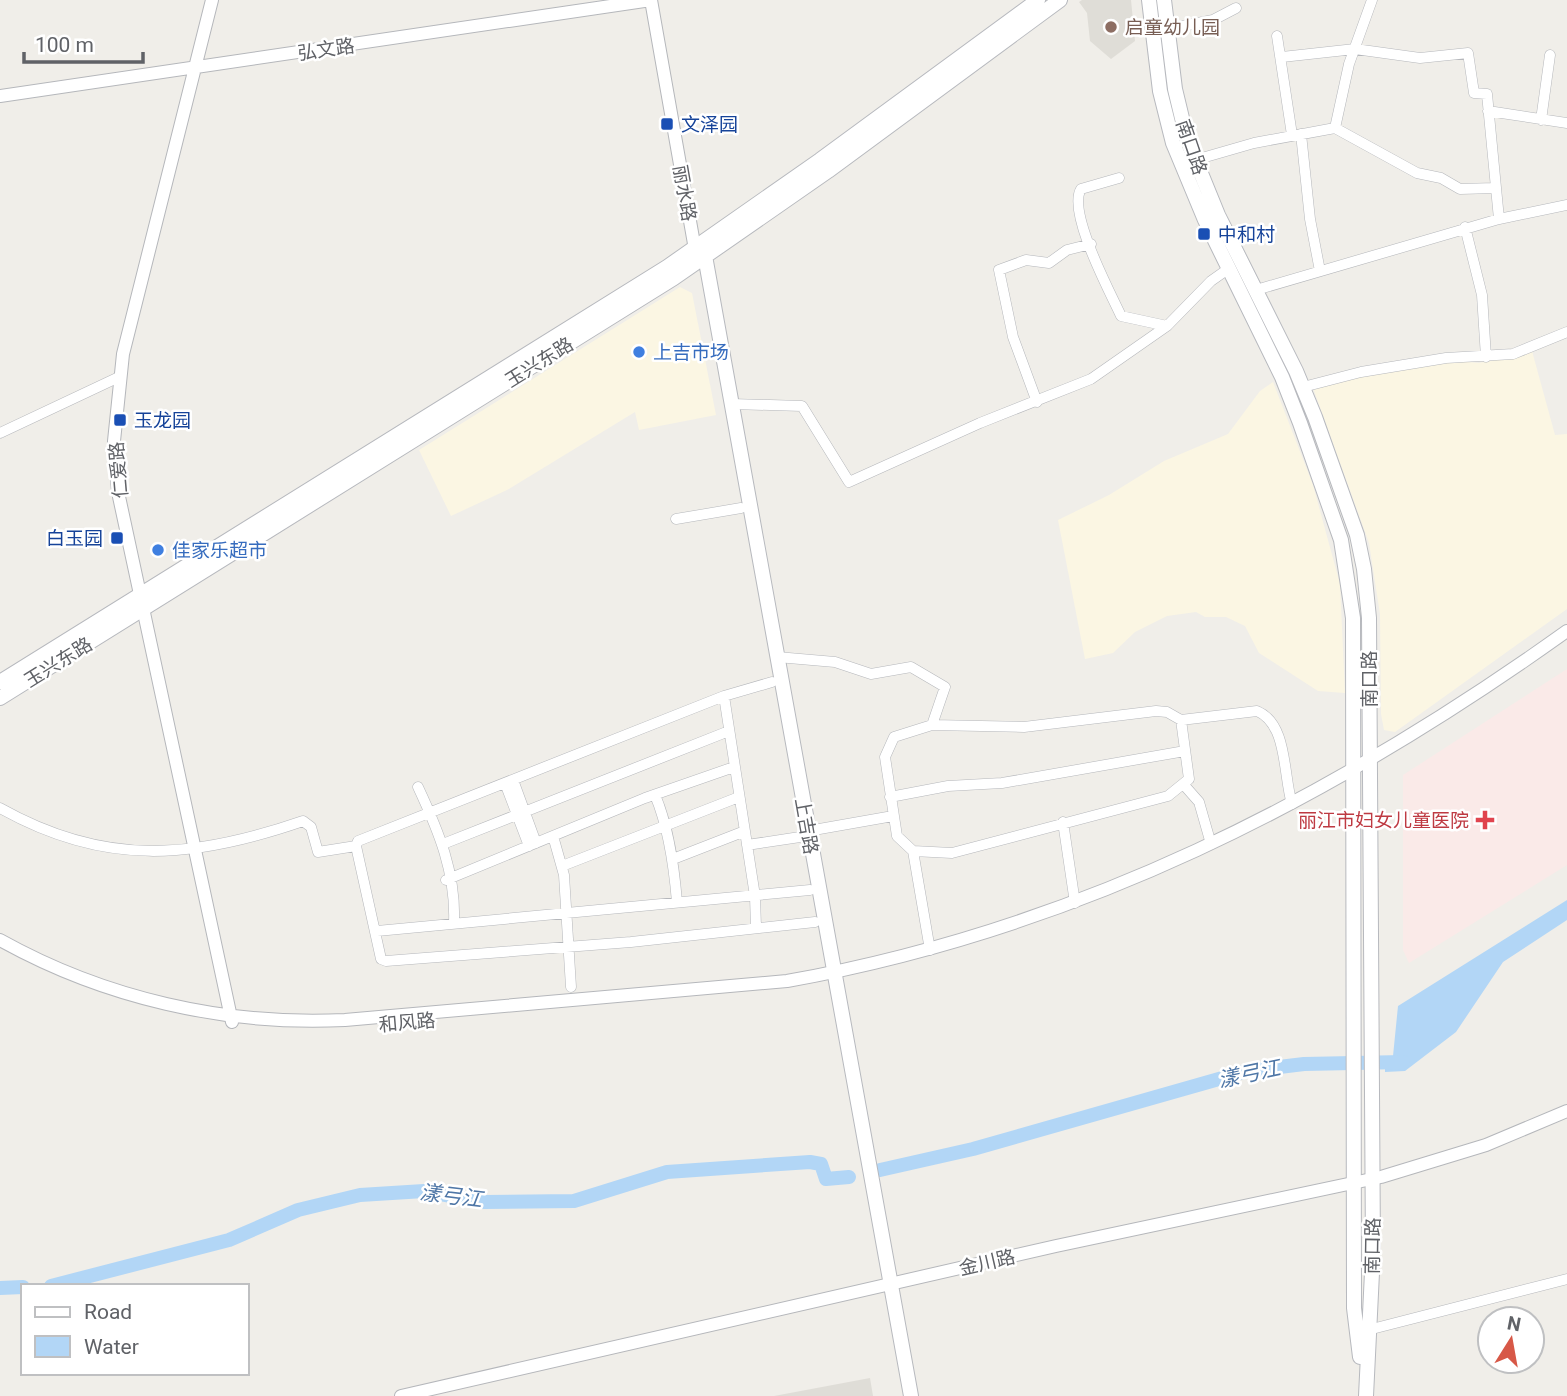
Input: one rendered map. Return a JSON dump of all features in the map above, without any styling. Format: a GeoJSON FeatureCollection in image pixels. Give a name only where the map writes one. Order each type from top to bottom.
{"type":"FeatureCollection","features":[{"type":"Feature","properties":{"kind":"main road","name":"玉兴东路"},"geometry":{"type":"LineString","coordinates":[[700,252],[1038,0]]}},
{"type":"Feature","properties":{"kind":"main road","name":"玉兴东路"},"geometry":{"type":"LineString","coordinates":[[0,698],[141,603],[700,252],[1060,0]]}},
{"type":"Feature","properties":{"kind":"main road","name":"南口路"},"geometry":{"type":"LineString","coordinates":[[1149,0],[1168,125],[1196,200],[1282,377],[1327,496],[1345,556],[1353,618],[1354,1308],[1360,1396]]}},
{"type":"Feature","properties":{"kind":"main road","name":"南口路"},"geometry":{"type":"LineString","coordinates":[[1164,0],[1178,105],[1195,160],[1303,387],[1352,519],[1364,569],[1369,618],[1373,1252],[1366,1396]]}},
{"type":"Feature","properties":{"kind":"main road","name":"上吉路"},"geometry":{"type":"LineString","coordinates":[[700,252],[732,404],[777,657],[804,834],[886,1286],[902,1396]]}},
{"type":"Feature","properties":{"kind":"main road","name":"上吉路"},"geometry":{"type":"LineString","coordinates":[[700,252],[741,508],[772,682],[804,834],[815,922],[829,977]]}},
{"type":"Feature","properties":{"kind":"main road","name":"玉兴东路"},"geometry":{"type":"LineString","coordinates":[[0,682],[141,603]]}},
{"type":"Feature","properties":{"kind":"main road","name":"上吉路"},"geometry":{"type":"LineString","coordinates":[[886,1286],[911,1396]]}},
{"type":"Feature","properties":{"kind":"street","name":"仁爱路"},"geometry":{"type":"LineString","coordinates":[[212,0],[119,377],[115,466],[141,603],[231,1020]]}},
{"type":"Feature","properties":{"kind":"street","name":"弘文路"},"geometry":{"type":"LineString","coordinates":[[0,96],[614,0]]}},
{"type":"Feature","properties":{"kind":"street","name":"弘文路"},"geometry":{"type":"LineString","coordinates":[[0,89],[651,0]]}},
{"type":"Feature","properties":{"kind":"street","name":"丽水路"},"geometry":{"type":"LineString","coordinates":[[651,0],[700,252]]}},
{"type":"Feature","properties":{"kind":"street","name":"丽水路"},"geometry":{"type":"LineString","coordinates":[[658,0],[700,252]]}},
{"type":"Feature","properties":{"kind":"street"},"geometry":{"type":"LineString","coordinates":[[1335,128],[1355,49],[1372,0]]}},
{"type":"Feature","properties":{"kind":"street"},"geometry":{"type":"LineString","coordinates":[[1167,29],[1213,20],[1236,8]]}},
{"type":"Feature","properties":{"kind":"street"},"geometry":{"type":"LineString","coordinates":[[1277,36],[1320,271]]}},
{"type":"Feature","properties":{"kind":"street"},"geometry":{"type":"LineString","coordinates":[[1282,57],[1355,49],[1420,58],[1468,53],[1474,93],[1487,94],[1499,219]]}},
{"type":"Feature","properties":{"kind":"street"},"geometry":{"type":"LineString","coordinates":[[1541,120],[1550,55]]}},
{"type":"Feature","properties":{"kind":"street"},"geometry":{"type":"LineString","coordinates":[[1488,111],[1567,123]]}},
{"type":"Feature","properties":{"kind":"street"},"geometry":{"type":"LineString","coordinates":[[1195,160],[1297,134],[1335,128],[1417,173],[1441,178],[1460,188],[1495,188]]}},
{"type":"Feature","properties":{"kind":"street"},"geometry":{"type":"LineString","coordinates":[[1119,178],[1081,189],[1078,194],[1078,207],[1102,277],[1121,316],[1167,326]]}},
{"type":"Feature","properties":{"kind":"street"},"geometry":{"type":"LineString","coordinates":[[1256,290],[1465,227],[1567,205]]}},
{"type":"Feature","properties":{"kind":"street"},"geometry":{"type":"LineString","coordinates":[[1465,227],[1482,295],[1486,357]]}},
{"type":"Feature","properties":{"kind":"street"},"geometry":{"type":"LineString","coordinates":[[1037,402],[1013,337],[999,270],[1026,260],[1049,263],[1067,250],[1091,244]]}},
{"type":"Feature","properties":{"kind":"street"},"geometry":{"type":"LineString","coordinates":[[732,404],[802,406],[814,420],[849,482],[980,423],[1091,379],[1167,326],[1211,281],[1228,270]]}},
{"type":"Feature","properties":{"kind":"street"},"geometry":{"type":"LineString","coordinates":[[1303,387],[1361,372],[1446,358],[1513,354],[1567,332]]}},
{"type":"Feature","properties":{"kind":"street"},"geometry":{"type":"LineString","coordinates":[[0,433],[119,377]]}},
{"type":"Feature","properties":{"kind":"street"},"geometry":{"type":"LineString","coordinates":[[676,519],[741,508]]}},
{"type":"Feature","properties":{"kind":"street"},"geometry":{"type":"LineString","coordinates":[[1370,766],[1567,631]]}},
{"type":"Feature","properties":{"kind":"street"},"geometry":{"type":"LineString","coordinates":[[829,977],[948,954],[1071,914],[1219,850],[1484,699],[1567,641]]}},
{"type":"Feature","properties":{"kind":"street"},"geometry":{"type":"LineString","coordinates":[[777,657],[835,662],[872,674],[903,667],[918,669],[945,687],[932,725]]}},
{"type":"Feature","properties":{"kind":"street"},"geometry":{"type":"LineString","coordinates":[[772,682],[724,696],[358,841],[356,846],[374,929],[377,931],[381,959],[386,961],[569,947],[815,922]]}},
{"type":"Feature","properties":{"kind":"street"},"geometry":{"type":"LineString","coordinates":[[724,696],[755,896],[756,929]]}},
{"type":"Feature","properties":{"kind":"street"},"geometry":{"type":"LineString","coordinates":[[1181,720],[1188,779],[1168,796],[952,853],[914,851],[897,836],[885,757],[894,737],[932,725],[1024,727],[1156,711],[1167,712],[1181,720],[1257,711],[1268,716],[1276,728],[1292,804]]}},
{"type":"Feature","properties":{"kind":"street"},"geometry":{"type":"LineString","coordinates":[[443,844],[729,731]]}},
{"type":"Feature","properties":{"kind":"street"},"geometry":{"type":"LineString","coordinates":[[890,797],[948,786],[1002,783],[1185,751]]}},
{"type":"Feature","properties":{"kind":"street"},"geometry":{"type":"LineString","coordinates":[[449,879],[655,795],[734,766]]}},
{"type":"Feature","properties":{"kind":"street"},"geometry":{"type":"LineString","coordinates":[[829,977],[930,950],[1075,903],[1211,844],[1353,776]]}},
{"type":"Feature","properties":{"kind":"street"},"geometry":{"type":"LineString","coordinates":[[509,782],[533,844]]}},
{"type":"Feature","properties":{"kind":"street"},"geometry":{"type":"LineString","coordinates":[[1184,785],[1199,802],[1211,844]]}},
{"type":"Feature","properties":{"kind":"street"},"geometry":{"type":"LineString","coordinates":[[418,787],[443,844],[454,923]]}},
{"type":"Feature","properties":{"kind":"street"},"geometry":{"type":"LineString","coordinates":[[655,795],[673,859],[677,902]]}},
{"type":"Feature","properties":{"kind":"street"},"geometry":{"type":"LineString","coordinates":[[562,866],[739,797]]}},
{"type":"Feature","properties":{"kind":"street"},"geometry":{"type":"LineString","coordinates":[[0,808],[49,832],[100,846],[154,852],[193,850],[248,840],[303,821],[312,827],[318,852],[356,846]]}},
{"type":"Feature","properties":{"kind":"street"},"geometry":{"type":"LineString","coordinates":[[430,813],[449,879]]}},
{"type":"Feature","properties":{"kind":"street"},"geometry":{"type":"LineString","coordinates":[[747,845],[893,816]]}},
{"type":"Feature","properties":{"kind":"street"},"geometry":{"type":"LineString","coordinates":[[1063,822],[1075,903]]}},
{"type":"Feature","properties":{"kind":"street"},"geometry":{"type":"LineString","coordinates":[[673,859],[745,831]]}},
{"type":"Feature","properties":{"kind":"street"},"geometry":{"type":"LineString","coordinates":[[553,836],[562,866],[568,913],[571,987]]}},
{"type":"Feature","properties":{"kind":"street"},"geometry":{"type":"LineString","coordinates":[[914,851],[930,950]]}},
{"type":"Feature","properties":{"kind":"street"},"geometry":{"type":"LineString","coordinates":[[377,931],[810,890]]}},
{"type":"Feature","properties":{"kind":"street","name":"和风路"},"geometry":{"type":"LineString","coordinates":[[0,940],[60,969],[119,991],[231,1020]]}},
{"type":"Feature","properties":{"kind":"street","name":"和风路"},"geometry":{"type":"LineString","coordinates":[[0,950],[67,981],[126,1002],[295,1030],[789,990],[829,977]]}},
{"type":"Feature","properties":{"kind":"street","name":"金川路"},"geometry":{"type":"LineString","coordinates":[[401,1396],[1372,1179],[1474,1150],[1567,1111]]}},
{"type":"Feature","properties":{"kind":"street"},"geometry":{"type":"LineString","coordinates":[[1368,1330],[1567,1279]]}},
{"type":"Feature","properties":{"kind":"shaded area","name":"启童幼儿园"},"geometry":{"type":"Polygon","coordinates":[[[1131,0],[1135,41],[1111,59],[1090,41],[1087,13],[1079,2],[1131,0]]]}},
{"type":"Feature","properties":{"kind":"shaded area","name":"上吉市场"},"geometry":{"type":"Polygon","coordinates":[[[680,287],[692,293],[716,415],[639,430],[635,412],[507,490],[451,516],[419,450],[680,287]]]}},
{"type":"Feature","properties":{"kind":"shaded area"},"geometry":{"type":"Polygon","coordinates":[[[1532,351],[1555,435],[1567,434],[1567,609],[1395,732],[1384,730],[1381,714],[1380,614],[1369,543],[1313,388],[1364,373],[1456,361],[1479,363],[1532,351]]]}},
{"type":"Feature","properties":{"kind":"shaded area"},"geometry":{"type":"Polygon","coordinates":[[[1273,382],[1313,485],[1340,584],[1345,693],[1318,691],[1259,653],[1245,626],[1226,617],[1205,617],[1196,612],[1167,616],[1135,632],[1113,653],[1085,659],[1058,520],[1109,495],[1164,461],[1228,434],[1260,391],[1273,382]]]}},
{"type":"Feature","properties":{"kind":"shaded area","name":"丽江市妇女儿童医院"},"geometry":{"type":"Polygon","coordinates":[[[1567,669],[1567,865],[1409,963],[1403,950],[1403,775],[1567,669]]]}},
{"type":"Feature","properties":{"kind":"shaded area"},"geometry":{"type":"Polygon","coordinates":[[[870,1378],[873,1396],[774,1396],[870,1378]]]}},
{"type":"Feature","properties":{"kind":"water"},"geometry":{"type":"Polygon","coordinates":[[[1567,900],[1567,920],[1503,962],[1456,1032],[1405,1071],[1385,1072],[1385,1057],[1393,1056],[1398,1006],[1567,900]]]}},
{"type":"Feature","properties":{"kind":"waterway","name":"漾弓江"},"geometry":{"type":"LineString","coordinates":[[880,1170],[973,1149],[1247,1071],[1304,1064],[1403,1062]]}},
{"type":"Feature","properties":{"kind":"waterway","name":"漾弓江"},"geometry":{"type":"LineString","coordinates":[[59,1284],[229,1240],[298,1210],[360,1195],[424,1191],[484,1202],[574,1201],[667,1172],[810,1162],[821,1164],[826,1179],[849,1177]]}},
{"type":"Feature","properties":{"kind":"waterway","name":"漾弓江"},"geometry":{"type":"LineString","coordinates":[[0,1288],[21,1287]]}},
{"type":"Feature","properties":{"kind":"place","name":"启童幼儿园"},"geometry":{"type":"Point","coordinates":[1111,27]}},
{"type":"Feature","properties":{"kind":"place","name":"文泽园"},"geometry":{"type":"Point","coordinates":[667,124]}},
{"type":"Feature","properties":{"kind":"place","name":"中和村"},"geometry":{"type":"Point","coordinates":[1204,234]}},
{"type":"Feature","properties":{"kind":"place","name":"上吉市场"},"geometry":{"type":"Point","coordinates":[639,352]}},
{"type":"Feature","properties":{"kind":"place","name":"玉龙园"},"geometry":{"type":"Point","coordinates":[120,420]}},
{"type":"Feature","properties":{"kind":"place","name":"白玉园"},"geometry":{"type":"Point","coordinates":[117,538]}},
{"type":"Feature","properties":{"kind":"place","name":"佳家乐超市"},"geometry":{"type":"Point","coordinates":[158,550]}},
{"type":"Feature","properties":{"kind":"place","name":"丽江市妇女儿童医院"},"geometry":{"type":"Point","coordinates":[1485,820]}}]}
